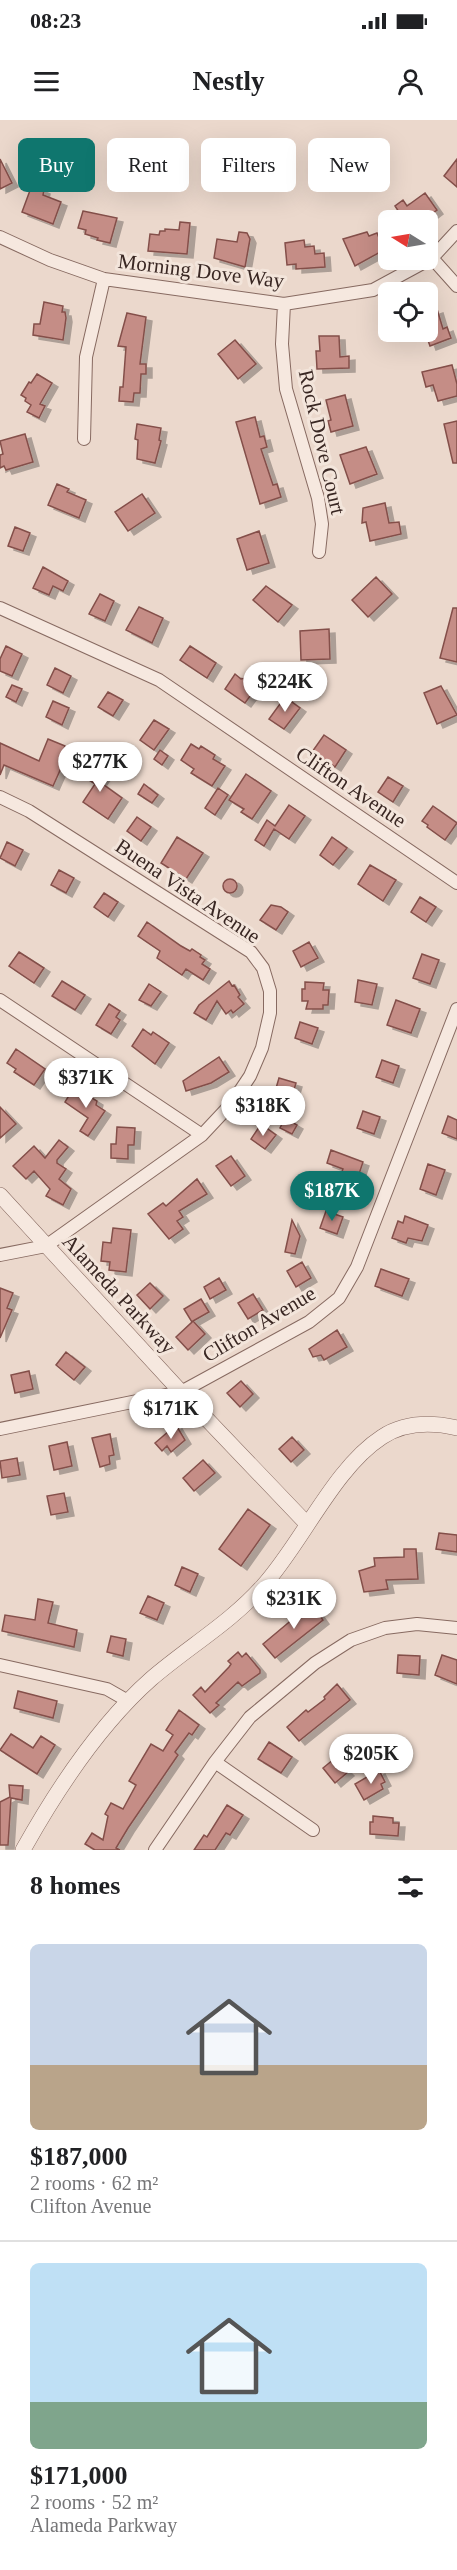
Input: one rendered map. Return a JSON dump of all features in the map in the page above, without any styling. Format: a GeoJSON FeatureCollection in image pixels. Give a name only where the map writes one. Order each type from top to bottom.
{"type":"FeatureCollection","features":[{"type":"Feature","properties":{"kind":"street","name":"Morning Dove Way"},"geometry":{"type":"LineString","coordinates":[[438,252],[457,231]]}},
{"type":"Feature","properties":{"kind":"street","name":"Morning Dove Way"},"geometry":{"type":"LineString","coordinates":[[0,237],[50,260],[104,279],[284,304],[373,290],[410,270]]}},
{"type":"Feature","properties":{"kind":"street"},"geometry":{"type":"LineString","coordinates":[[438,265],[457,286]]}},
{"type":"Feature","properties":{"kind":"street"},"geometry":{"type":"LineString","coordinates":[[84,439],[86,357],[104,279]]}},
{"type":"Feature","properties":{"kind":"street","name":"Rock Dove Court"},"geometry":{"type":"LineString","coordinates":[[284,304],[282,344],[286,389],[318,498],[322,524],[319,552]]}},
{"type":"Feature","properties":{"kind":"street","name":"Clifton Avenue"},"geometry":{"type":"LineString","coordinates":[[0,608],[159,680],[457,883]]}},
{"type":"Feature","properties":{"kind":"street","name":"Buena Vista Avenue"},"geometry":{"type":"LineString","coordinates":[[0,797],[29,811],[251,952],[263,968],[270,991],[270,1013],[262,1048],[250,1076],[232,1103],[202,1135],[46,1246],[0,1255]]}},
{"type":"Feature","properties":{"kind":"street"},"geometry":{"type":"LineString","coordinates":[[0,1000],[202,1135]]}},
{"type":"Feature","properties":{"kind":"street","name":"Clifton Avenue"},"geometry":{"type":"LineString","coordinates":[[0,1429],[181,1392],[309,1322],[339,1298],[357,1267],[457,1009]]}},
{"type":"Feature","properties":{"kind":"street","name":"Alameda Parkway"},"geometry":{"type":"LineString","coordinates":[[0,1195],[181,1392],[307,1524]]}},
{"type":"Feature","properties":{"kind":"street"},"geometry":{"type":"LineString","coordinates":[[23,1850],[88,1750],[128,1701],[152,1678],[240,1611],[265,1584],[356,1460],[384,1436],[400,1428],[418,1424],[439,1424],[457,1428]]}},
{"type":"Feature","properties":{"kind":"street"},"geometry":{"type":"LineString","coordinates":[[155,1850],[215,1762],[250,1717],[315,1663],[351,1640],[385,1628],[417,1624],[457,1628]]}},
{"type":"Feature","properties":{"kind":"street"},"geometry":{"type":"LineString","coordinates":[[0,1665],[107,1689],[128,1701]]}},
{"type":"Feature","properties":{"kind":"street"},"geometry":{"type":"LineString","coordinates":[[215,1762],[313,1830]]}},
{"type":"Feature","properties":{"kind":"building"},"geometry":{"type":"Polygon","coordinates":[[[0,159],[12,183],[0,189],[0,159]]]}},
{"type":"Feature","properties":{"kind":"building"},"geometry":{"type":"Polygon","coordinates":[[[457,159],[457,187],[444,176],[457,159]]]}},
{"type":"Feature","properties":{"kind":"building"},"geometry":{"type":"Polygon","coordinates":[[[29,192],[44,192],[43,195],[61,202],[53,224],[22,212],[29,192]]]}},
{"type":"Feature","properties":{"kind":"building"},"geometry":{"type":"Polygon","coordinates":[[[425,193],[437,210],[398,210],[395,206],[403,200],[407,206],[425,193]]]}},
{"type":"Feature","properties":{"kind":"building"},"geometry":{"type":"Polygon","coordinates":[[[83,211],[117,218],[110,243],[97,240],[98,238],[85,234],[86,230],[78,228],[83,211]]]}},
{"type":"Feature","properties":{"kind":"building"},"geometry":{"type":"Polygon","coordinates":[[[180,222],[190,223],[187,254],[148,251],[150,234],[159,235],[160,231],[165,231],[165,229],[179,230],[180,222]]]}},
{"type":"Feature","properties":{"kind":"building"},"geometry":{"type":"Polygon","coordinates":[[[239,232],[247,233],[250,239],[245,267],[214,258],[217,239],[237,242],[239,232]]]}},
{"type":"Feature","properties":{"kind":"building"},"geometry":{"type":"Polygon","coordinates":[[[367,232],[369,236],[377,233],[378,253],[355,266],[343,239],[367,232]]]}},
{"type":"Feature","properties":{"kind":"building"},"geometry":{"type":"Polygon","coordinates":[[[304,240],[305,247],[314,246],[315,254],[324,253],[325,267],[296,269],[296,264],[287,265],[285,243],[304,240]]]}},
{"type":"Feature","properties":{"kind":"building"},"geometry":{"type":"Polygon","coordinates":[[[44,302],[63,306],[62,312],[65,312],[66,318],[63,340],[33,335],[34,324],[40,324],[44,302]]]}},
{"type":"Feature","properties":{"kind":"building"},"geometry":{"type":"Polygon","coordinates":[[[438,312],[443,329],[447,327],[451,338],[430,346],[429,342],[438,342],[438,312]]]}},
{"type":"Feature","properties":{"kind":"building"},"geometry":{"type":"Polygon","coordinates":[[[127,313],[146,317],[140,364],[146,364],[146,374],[141,374],[140,393],[134,393],[133,402],[119,401],[120,387],[123,387],[126,347],[118,346],[127,313]]]}},
{"type":"Feature","properties":{"kind":"building"},"geometry":{"type":"Polygon","coordinates":[[[319,336],[339,336],[340,357],[349,356],[349,368],[317,369],[316,351],[320,351],[319,336]]]}},
{"type":"Feature","properties":{"kind":"building"},"geometry":{"type":"Polygon","coordinates":[[[235,340],[256,364],[238,379],[218,354],[235,340]]]}},
{"type":"Feature","properties":{"kind":"building"},"geometry":{"type":"Polygon","coordinates":[[[452,365],[457,384],[457,396],[438,401],[433,385],[426,387],[422,372],[452,365]]]}},
{"type":"Feature","properties":{"kind":"building"},"geometry":{"type":"Polygon","coordinates":[[[37,374],[52,383],[40,404],[45,406],[39,418],[27,412],[31,405],[21,395],[37,374]]]}},
{"type":"Feature","properties":{"kind":"building"},"geometry":{"type":"Polygon","coordinates":[[[345,395],[353,426],[331,432],[328,421],[331,420],[326,400],[345,395]]]}},
{"type":"Feature","properties":{"kind":"building"},"geometry":{"type":"Polygon","coordinates":[[[255,417],[260,437],[264,436],[267,447],[261,449],[273,485],[277,484],[281,497],[260,504],[236,422],[255,417]]]}},
{"type":"Feature","properties":{"kind":"building"},"geometry":{"type":"Polygon","coordinates":[[[457,421],[457,463],[453,463],[444,424],[457,421]]]}},
{"type":"Feature","properties":{"kind":"building"},"geometry":{"type":"Polygon","coordinates":[[[137,424],[161,428],[159,440],[161,441],[155,463],[137,459],[138,440],[135,439],[137,424]]]}},
{"type":"Feature","properties":{"kind":"building"},"geometry":{"type":"Polygon","coordinates":[[[25,434],[33,462],[6,470],[4,466],[0,468],[0,455],[3,454],[0,441],[25,434]]]}},
{"type":"Feature","properties":{"kind":"building"},"geometry":{"type":"Polygon","coordinates":[[[366,447],[377,474],[350,484],[340,455],[366,447]]]}},
{"type":"Feature","properties":{"kind":"building"},"geometry":{"type":"Polygon","coordinates":[[[57,484],[69,489],[67,492],[86,500],[79,518],[48,505],[57,484]]]}},
{"type":"Feature","properties":{"kind":"building"},"geometry":{"type":"Polygon","coordinates":[[[142,494],[155,513],[128,531],[115,512],[142,494]]]}},
{"type":"Feature","properties":{"kind":"building"},"geometry":{"type":"Polygon","coordinates":[[[385,503],[389,523],[399,522],[401,534],[370,541],[366,522],[362,523],[363,508],[385,503]]]}},
{"type":"Feature","properties":{"kind":"building"},"geometry":{"type":"Polygon","coordinates":[[[15,527],[30,533],[23,551],[8,546],[15,527]]]}},
{"type":"Feature","properties":{"kind":"building"},"geometry":{"type":"Polygon","coordinates":[[[259,531],[269,563],[247,570],[237,539],[259,531]]]}},
{"type":"Feature","properties":{"kind":"building"},"geometry":{"type":"Polygon","coordinates":[[[43,567],[68,581],[63,591],[53,586],[49,595],[33,588],[43,567]]]}},
{"type":"Feature","properties":{"kind":"building"},"geometry":{"type":"Polygon","coordinates":[[[376,577],[392,594],[368,617],[352,600],[376,577]]]}},
{"type":"Feature","properties":{"kind":"building"},"geometry":{"type":"Polygon","coordinates":[[[266,586],[292,605],[278,622],[253,600],[266,586]]]}},
{"type":"Feature","properties":{"kind":"building"},"geometry":{"type":"Polygon","coordinates":[[[100,594],[114,601],[105,621],[89,614],[100,594]]]}},
{"type":"Feature","properties":{"kind":"building"},"geometry":{"type":"Polygon","coordinates":[[[139,607],[163,618],[152,643],[126,630],[139,607]]]}},
{"type":"Feature","properties":{"kind":"building"},"geometry":{"type":"Polygon","coordinates":[[[453,608],[457,608],[457,662],[440,658],[453,608]]]}},
{"type":"Feature","properties":{"kind":"building"},"geometry":{"type":"Polygon","coordinates":[[[329,629],[330,659],[301,660],[300,631],[329,629]]]}},
{"type":"Feature","properties":{"kind":"building"},"geometry":{"type":"Polygon","coordinates":[[[6,646],[22,654],[12,676],[0,671],[0,659],[6,646]]]}},
{"type":"Feature","properties":{"kind":"building"},"geometry":{"type":"Polygon","coordinates":[[[190,646],[216,663],[207,678],[180,660],[190,646]]]}},
{"type":"Feature","properties":{"kind":"building"},"geometry":{"type":"Polygon","coordinates":[[[55,668],[71,676],[63,693],[47,685],[55,668]]]}},
{"type":"Feature","properties":{"kind":"building"},"geometry":{"type":"Polygon","coordinates":[[[235,674],[241,679],[255,676],[256,688],[245,703],[225,689],[235,674]]]}},
{"type":"Feature","properties":{"kind":"building"},"geometry":{"type":"Polygon","coordinates":[[[284,676],[294,683],[285,695],[276,688],[284,676]]]}},
{"type":"Feature","properties":{"kind":"building"},"geometry":{"type":"Polygon","coordinates":[[[12,685],[22,689],[16,702],[6,697],[12,685]]]}},
{"type":"Feature","properties":{"kind":"building"},"geometry":{"type":"Polygon","coordinates":[[[441,686],[457,715],[437,724],[424,693],[441,686]]]}},
{"type":"Feature","properties":{"kind":"building"},"geometry":{"type":"Polygon","coordinates":[[[108,692],[123,700],[113,716],[98,707],[108,692]]]}},
{"type":"Feature","properties":{"kind":"building"},"geometry":{"type":"Polygon","coordinates":[[[285,697],[300,708],[284,729],[269,719],[285,697]]]}},
{"type":"Feature","properties":{"kind":"building"},"geometry":{"type":"Polygon","coordinates":[[[53,701],[69,708],[62,725],[46,717],[53,701]]]}},
{"type":"Feature","properties":{"kind":"building"},"geometry":{"type":"Polygon","coordinates":[[[154,720],[169,729],[154,750],[140,740],[154,720]]]}},
{"type":"Feature","properties":{"kind":"building"},"geometry":{"type":"Polygon","coordinates":[[[324,735],[346,750],[335,767],[312,752],[324,735]]]}},
{"type":"Feature","properties":{"kind":"building"},"geometry":{"type":"Polygon","coordinates":[[[48,739],[65,746],[63,752],[73,756],[67,768],[62,766],[53,786],[4,765],[0,775],[0,743],[39,761],[48,739]]]}},
{"type":"Feature","properties":{"kind":"building"},"geometry":{"type":"Polygon","coordinates":[[[191,744],[199,749],[201,746],[215,755],[213,759],[225,766],[212,786],[191,773],[194,769],[181,760],[191,744]]]}},
{"type":"Feature","properties":{"kind":"building"},"geometry":{"type":"Polygon","coordinates":[[[160,750],[168,756],[162,765],[154,759],[160,750]]]}},
{"type":"Feature","properties":{"kind":"building"},"geometry":{"type":"Polygon","coordinates":[[[93,762],[104,770],[102,773],[105,775],[100,782],[122,798],[108,819],[83,802],[95,784],[83,776],[93,762]]]}},
{"type":"Feature","properties":{"kind":"building"},"geometry":{"type":"Polygon","coordinates":[[[246,774],[271,791],[252,819],[241,812],[244,809],[229,800],[246,774]]]}},
{"type":"Feature","properties":{"kind":"building"},"geometry":{"type":"Polygon","coordinates":[[[388,777],[403,786],[393,802],[378,792],[388,777]]]}},
{"type":"Feature","properties":{"kind":"building"},"geometry":{"type":"Polygon","coordinates":[[[144,784],[158,795],[152,803],[138,794],[144,784]]]}},
{"type":"Feature","properties":{"kind":"building"},"geometry":{"type":"Polygon","coordinates":[[[218,788],[228,795],[215,815],[205,808],[218,788]]]}},
{"type":"Feature","properties":{"kind":"building"},"geometry":{"type":"Polygon","coordinates":[[[289,805],[305,816],[289,839],[274,829],[264,846],[255,840],[267,820],[275,826],[289,805]]]}},
{"type":"Feature","properties":{"kind":"building"},"geometry":{"type":"Polygon","coordinates":[[[433,806],[457,823],[445,840],[422,821],[433,806]]]}},
{"type":"Feature","properties":{"kind":"building"},"geometry":{"type":"Polygon","coordinates":[[[137,817],[151,827],[141,841],[127,831],[137,817]]]}},
{"type":"Feature","properties":{"kind":"building"},"geometry":{"type":"Polygon","coordinates":[[[177,837],[203,853],[186,879],[161,863],[177,837]]]}},
{"type":"Feature","properties":{"kind":"building"},"geometry":{"type":"Polygon","coordinates":[[[332,837],[347,848],[333,865],[320,855],[332,837]]]}},
{"type":"Feature","properties":{"kind":"building"},"geometry":{"type":"Polygon","coordinates":[[[7,842],[23,850],[15,866],[0,858],[7,842]]]}},
{"type":"Feature","properties":{"kind":"building"},"geometry":{"type":"Polygon","coordinates":[[[370,865],[396,880],[383,901],[358,884],[370,865]]]}},
{"type":"Feature","properties":{"kind":"building"},"geometry":{"type":"Polygon","coordinates":[[[59,870],[74,878],[66,893],[51,885],[59,870]]]}},
{"type":"Feature","properties":{"kind":"building"},"geometry":{"type":"Polygon","coordinates":[[[227,879],[233,879],[237,886],[233,893],[227,893],[223,889],[223,883],[227,879]]]}},
{"type":"Feature","properties":{"kind":"building"},"geometry":{"type":"Polygon","coordinates":[[[104,893],[118,902],[108,917],[94,907],[104,893]]]}},
{"type":"Feature","properties":{"kind":"building"},"geometry":{"type":"Polygon","coordinates":[[[420,897],[436,907],[426,922],[411,912],[420,897]]]}},
{"type":"Feature","properties":{"kind":"building"},"geometry":{"type":"Polygon","coordinates":[[[271,905],[281,907],[288,912],[276,930],[260,920],[271,905]]]}},
{"type":"Feature","properties":{"kind":"building"},"geometry":{"type":"Polygon","coordinates":[[[147,922],[181,946],[201,955],[200,957],[205,960],[202,964],[210,969],[203,980],[186,969],[182,975],[157,958],[160,951],[138,936],[147,922]]]}},
{"type":"Feature","properties":{"kind":"building"},"geometry":{"type":"Polygon","coordinates":[[[309,942],[318,958],[301,967],[293,951],[309,942]]]}},
{"type":"Feature","properties":{"kind":"building"},"geometry":{"type":"Polygon","coordinates":[[[19,952],[44,968],[34,983],[9,966],[19,952]]]}},
{"type":"Feature","properties":{"kind":"building"},"geometry":{"type":"Polygon","coordinates":[[[422,954],[439,960],[430,984],[413,978],[422,954]]]}},
{"type":"Feature","properties":{"kind":"building"},"geometry":{"type":"Polygon","coordinates":[[[358,980],[377,984],[372,1005],[355,1002],[358,980]]]}},
{"type":"Feature","properties":{"kind":"building"},"geometry":{"type":"Polygon","coordinates":[[[62,981],[85,995],[75,1010],[52,996],[62,981]]]}},
{"type":"Feature","properties":{"kind":"building"},"geometry":{"type":"Polygon","coordinates":[[[229,981],[232,986],[234,985],[240,995],[238,997],[244,1004],[233,1013],[231,1010],[226,1014],[217,1001],[206,1020],[194,1013],[199,1005],[229,981]]]}},
{"type":"Feature","properties":{"kind":"building"},"geometry":{"type":"Polygon","coordinates":[[[305,982],[324,983],[323,990],[329,990],[328,1005],[323,1005],[323,1009],[306,1009],[308,1001],[302,1001],[302,989],[305,989],[305,982]]]}},
{"type":"Feature","properties":{"kind":"building"},"geometry":{"type":"Polygon","coordinates":[[[149,984],[161,992],[151,1006],[139,1000],[149,984]]]}},
{"type":"Feature","properties":{"kind":"building"},"geometry":{"type":"Polygon","coordinates":[[[396,1000],[420,1009],[411,1033],[387,1025],[396,1000]]]}},
{"type":"Feature","properties":{"kind":"building"},"geometry":{"type":"Polygon","coordinates":[[[109,1004],[120,1011],[116,1017],[120,1020],[111,1034],[96,1025],[109,1004]]]}},
{"type":"Feature","properties":{"kind":"building"},"geometry":{"type":"Polygon","coordinates":[[[300,1022],[318,1028],[312,1044],[295,1038],[300,1022]]]}},
{"type":"Feature","properties":{"kind":"building"},"geometry":{"type":"Polygon","coordinates":[[[143,1029],[151,1035],[153,1032],[169,1043],[155,1064],[132,1046],[143,1029]]]}},
{"type":"Feature","properties":{"kind":"building"},"geometry":{"type":"Polygon","coordinates":[[[16,1049],[45,1069],[34,1085],[14,1072],[16,1069],[7,1063],[16,1049]]]}},
{"type":"Feature","properties":{"kind":"building"},"geometry":{"type":"Polygon","coordinates":[[[219,1057],[229,1072],[211,1083],[186,1091],[183,1081],[219,1057]]]}},
{"type":"Feature","properties":{"kind":"building"},"geometry":{"type":"Polygon","coordinates":[[[382,1060],[399,1066],[393,1083],[376,1077],[382,1060]]]}},
{"type":"Feature","properties":{"kind":"building"},"geometry":{"type":"Polygon","coordinates":[[[279,1078],[296,1083],[291,1100],[274,1095],[279,1078]]]}},
{"type":"Feature","properties":{"kind":"building"},"geometry":{"type":"Polygon","coordinates":[[[74,1087],[97,1101],[96,1105],[105,1111],[88,1136],[80,1131],[88,1118],[65,1102],[74,1087]]]}},
{"type":"Feature","properties":{"kind":"building"},"geometry":{"type":"Polygon","coordinates":[[[0,1107],[16,1124],[0,1138],[0,1107]]]}},
{"type":"Feature","properties":{"kind":"building"},"geometry":{"type":"Polygon","coordinates":[[[363,1111],[380,1117],[374,1134],[357,1128],[363,1111]]]}},
{"type":"Feature","properties":{"kind":"building"},"geometry":{"type":"Polygon","coordinates":[[[448,1116],[457,1120],[457,1139],[442,1133],[448,1116]]]}},
{"type":"Feature","properties":{"kind":"building"},"geometry":{"type":"Polygon","coordinates":[[[285,1118],[297,1125],[292,1134],[280,1128],[285,1118]]]}},
{"type":"Feature","properties":{"kind":"building"},"geometry":{"type":"Polygon","coordinates":[[[261,1124],[276,1135],[265,1149],[251,1139],[261,1124]]]}},
{"type":"Feature","properties":{"kind":"building"},"geometry":{"type":"Polygon","coordinates":[[[117,1127],[135,1128],[134,1145],[128,1145],[128,1159],[111,1158],[111,1144],[116,1144],[117,1127]]]}},
{"type":"Feature","properties":{"kind":"building"},"geometry":{"type":"Polygon","coordinates":[[[59,1140],[68,1147],[57,1160],[57,1163],[66,1169],[59,1179],[71,1189],[63,1205],[46,1196],[50,1189],[34,1171],[26,1179],[13,1166],[34,1146],[45,1158],[59,1140]]]}},
{"type":"Feature","properties":{"kind":"building"},"geometry":{"type":"Polygon","coordinates":[[[331,1150],[363,1162],[357,1180],[341,1174],[343,1169],[327,1163],[331,1150]]]}},
{"type":"Feature","properties":{"kind":"building"},"geometry":{"type":"Polygon","coordinates":[[[231,1156],[245,1176],[231,1186],[216,1166],[231,1156]]]}},
{"type":"Feature","properties":{"kind":"building"},"geometry":{"type":"Polygon","coordinates":[[[428,1164],[445,1170],[436,1195],[420,1189],[428,1164]]]}},
{"type":"Feature","properties":{"kind":"building"},"geometry":{"type":"Polygon","coordinates":[[[197,1179],[207,1194],[179,1211],[183,1217],[177,1221],[183,1229],[169,1239],[148,1214],[163,1203],[166,1206],[197,1179]]]}},
{"type":"Feature","properties":{"kind":"building"},"geometry":{"type":"Polygon","coordinates":[[[326,1211],[343,1217],[337,1234],[320,1228],[326,1211]]]}},
{"type":"Feature","properties":{"kind":"building"},"geometry":{"type":"Polygon","coordinates":[[[405,1216],[428,1225],[422,1241],[408,1238],[406,1243],[392,1238],[398,1221],[403,1223],[405,1216]]]}},
{"type":"Feature","properties":{"kind":"building"},"geometry":{"type":"Polygon","coordinates":[[[292,1220],[300,1236],[295,1254],[285,1252],[292,1220]]]}},
{"type":"Feature","properties":{"kind":"building"},"geometry":{"type":"Polygon","coordinates":[[[113,1228],[131,1230],[126,1272],[109,1270],[110,1262],[101,1261],[103,1242],[111,1243],[113,1228]]]}},
{"type":"Feature","properties":{"kind":"building"},"geometry":{"type":"Polygon","coordinates":[[[302,1262],[311,1278],[296,1287],[287,1271],[302,1262]]]}},
{"type":"Feature","properties":{"kind":"building"},"geometry":{"type":"Polygon","coordinates":[[[381,1269],[409,1279],[402,1296],[375,1286],[381,1269]]]}},
{"type":"Feature","properties":{"kind":"building"},"geometry":{"type":"Polygon","coordinates":[[[219,1278],[226,1290],[210,1299],[204,1287],[219,1278]]]}},
{"type":"Feature","properties":{"kind":"building"},"geometry":{"type":"Polygon","coordinates":[[[150,1283],[163,1296],[150,1309],[137,1295],[150,1283]]]}},
{"type":"Feature","properties":{"kind":"building"},"geometry":{"type":"Polygon","coordinates":[[[0,1288],[13,1293],[7,1308],[12,1310],[0,1338],[0,1288]]]}},
{"type":"Feature","properties":{"kind":"building"},"geometry":{"type":"Polygon","coordinates":[[[253,1294],[263,1310],[248,1319],[238,1303],[253,1294]]]}},
{"type":"Feature","properties":{"kind":"building"},"geometry":{"type":"Polygon","coordinates":[[[201,1299],[209,1312],[193,1321],[205,1334],[188,1350],[176,1337],[192,1322],[184,1309],[201,1299]]]}},
{"type":"Feature","properties":{"kind":"building"},"geometry":{"type":"Polygon","coordinates":[[[337,1330],[347,1347],[324,1360],[321,1355],[313,1357],[309,1349],[337,1330]]]}},
{"type":"Feature","properties":{"kind":"building"},"geometry":{"type":"Polygon","coordinates":[[[66,1352],[85,1367],[74,1380],[56,1365],[66,1352]]]}},
{"type":"Feature","properties":{"kind":"building"},"geometry":{"type":"Polygon","coordinates":[[[29,1371],[33,1389],[15,1393],[11,1375],[29,1371]]]}},
{"type":"Feature","properties":{"kind":"building"},"geometry":{"type":"Polygon","coordinates":[[[241,1381],[253,1394],[240,1407],[227,1393],[241,1381]]]}},
{"type":"Feature","properties":{"kind":"building"},"geometry":{"type":"Polygon","coordinates":[[[176,1425],[185,1440],[171,1452],[167,1446],[162,1451],[155,1443],[176,1425]]]}},
{"type":"Feature","properties":{"kind":"building"},"geometry":{"type":"Polygon","coordinates":[[[110,1434],[114,1455],[109,1456],[110,1464],[100,1467],[92,1438],[110,1434]]]}},
{"type":"Feature","properties":{"kind":"building"},"geometry":{"type":"Polygon","coordinates":[[[292,1437],[304,1450],[291,1462],[279,1449],[292,1437]]]}},
{"type":"Feature","properties":{"kind":"building"},"geometry":{"type":"Polygon","coordinates":[[[67,1442],[72,1466],[54,1470],[49,1446],[67,1442]]]}},
{"type":"Feature","properties":{"kind":"building"},"geometry":{"type":"Polygon","coordinates":[[[17,1458],[20,1475],[2,1478],[0,1461],[17,1458]]]}},
{"type":"Feature","properties":{"kind":"building"},"geometry":{"type":"Polygon","coordinates":[[[203,1460],[215,1473],[194,1491],[183,1478],[203,1460]]]}},
{"type":"Feature","properties":{"kind":"building"},"geometry":{"type":"Polygon","coordinates":[[[64,1493],[68,1512],[51,1515],[47,1496],[64,1493]]]}},
{"type":"Feature","properties":{"kind":"building"},"geometry":{"type":"Polygon","coordinates":[[[248,1509],[270,1525],[241,1566],[219,1549],[248,1509]]]}},
{"type":"Feature","properties":{"kind":"building"},"geometry":{"type":"Polygon","coordinates":[[[439,1533],[457,1535],[457,1552],[436,1549],[439,1533]]]}},
{"type":"Feature","properties":{"kind":"building"},"geometry":{"type":"Polygon","coordinates":[[[404,1549],[416,1549],[418,1579],[386,1580],[388,1589],[364,1592],[359,1571],[375,1566],[374,1558],[404,1557],[404,1549]]]}},
{"type":"Feature","properties":{"kind":"building"},"geometry":{"type":"Polygon","coordinates":[[[182,1567],[198,1574],[190,1592],[175,1585],[182,1567]]]}},
{"type":"Feature","properties":{"kind":"building"},"geometry":{"type":"Polygon","coordinates":[[[148,1596],[164,1603],[157,1620],[140,1613],[148,1596]]]}},
{"type":"Feature","properties":{"kind":"building"},"geometry":{"type":"Polygon","coordinates":[[[38,1599],[53,1602],[48,1623],[77,1630],[74,1647],[2,1631],[5,1615],[35,1620],[38,1599]]]}},
{"type":"Feature","properties":{"kind":"building"},"geometry":{"type":"Polygon","coordinates":[[[310,1602],[323,1620],[275,1658],[263,1644],[294,1618],[291,1615],[310,1602]]]}},
{"type":"Feature","properties":{"kind":"building"},"geometry":{"type":"Polygon","coordinates":[[[111,1636],[126,1639],[123,1656],[107,1652],[111,1636]]]}},
{"type":"Feature","properties":{"kind":"building"},"geometry":{"type":"Polygon","coordinates":[[[238,1652],[242,1657],[246,1653],[260,1673],[242,1686],[238,1682],[216,1703],[219,1705],[210,1713],[193,1695],[201,1687],[205,1692],[229,1667],[231,1664],[228,1661],[238,1652]]]}},
{"type":"Feature","properties":{"kind":"building"},"geometry":{"type":"Polygon","coordinates":[[[398,1655],[420,1656],[419,1675],[397,1673],[398,1655]]]}},
{"type":"Feature","properties":{"kind":"building"},"geometry":{"type":"Polygon","coordinates":[[[442,1655],[457,1660],[457,1684],[435,1675],[442,1655]]]}},
{"type":"Feature","properties":{"kind":"building"},"geometry":{"type":"Polygon","coordinates":[[[337,1684],[350,1700],[299,1741],[287,1727],[306,1710],[308,1712],[325,1699],[324,1697],[337,1684]]]}},
{"type":"Feature","properties":{"kind":"building"},"geometry":{"type":"Polygon","coordinates":[[[18,1691],[57,1701],[53,1718],[14,1708],[18,1691]]]}},
{"type":"Feature","properties":{"kind":"building"},"geometry":{"type":"Polygon","coordinates":[[[179,1710],[199,1725],[192,1735],[189,1733],[175,1752],[178,1755],[116,1848],[120,1850],[95,1850],[85,1844],[92,1833],[103,1840],[108,1816],[105,1814],[111,1803],[123,1809],[136,1785],[129,1781],[151,1744],[163,1751],[173,1735],[166,1730],[179,1710]]]}},
{"type":"Feature","properties":{"kind":"building"},"geometry":{"type":"Polygon","coordinates":[[[11,1734],[33,1748],[41,1736],[55,1745],[37,1774],[0,1750],[11,1734]]]}},
{"type":"Feature","properties":{"kind":"building"},"geometry":{"type":"Polygon","coordinates":[[[269,1742],[292,1757],[281,1773],[258,1759],[269,1742]]]}},
{"type":"Feature","properties":{"kind":"building"},"geometry":{"type":"Polygon","coordinates":[[[340,1754],[348,1765],[344,1768],[348,1772],[335,1783],[323,1768],[340,1754]]]}},
{"type":"Feature","properties":{"kind":"building"},"geometry":{"type":"Polygon","coordinates":[[[379,1770],[385,1782],[381,1784],[383,1789],[364,1800],[355,1784],[379,1770]]]}},
{"type":"Feature","properties":{"kind":"building"},"geometry":{"type":"Polygon","coordinates":[[[9,1785],[23,1786],[22,1800],[11,1798],[8,1845],[0,1845],[0,1802],[10,1797],[9,1785]]]}},
{"type":"Feature","properties":{"kind":"building"},"geometry":{"type":"Polygon","coordinates":[[[227,1805],[243,1815],[230,1835],[226,1833],[215,1850],[194,1850],[204,1835],[207,1837],[227,1805]]]}},
{"type":"Feature","properties":{"kind":"building"},"geometry":{"type":"Polygon","coordinates":[[[373,1816],[393,1818],[393,1823],[399,1823],[398,1836],[370,1834],[370,1822],[373,1822],[373,1816]]]}}]}
